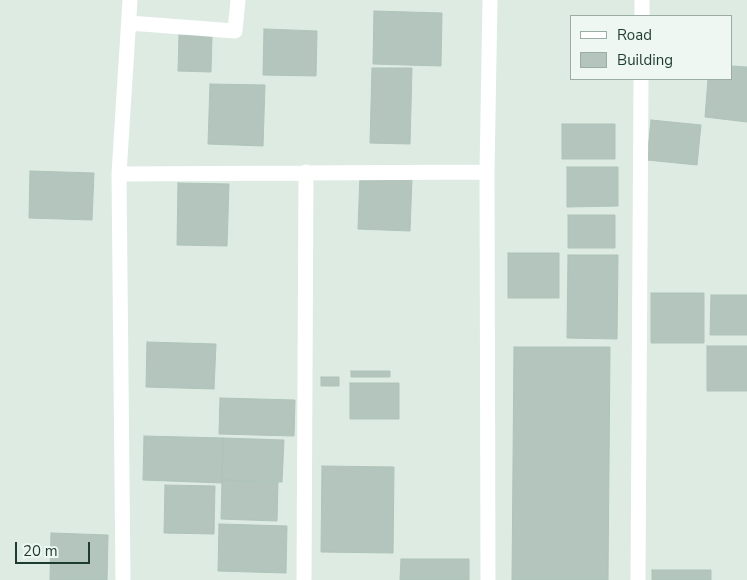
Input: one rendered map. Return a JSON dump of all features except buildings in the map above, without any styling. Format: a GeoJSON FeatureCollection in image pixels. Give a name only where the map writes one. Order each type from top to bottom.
{"type":"FeatureCollection","features":[{"type":"Feature","properties":{"kind":"street"},"geometry":{"type":"LineString","coordinates":[[123,580],[119,174],[130,0]]}},
{"type":"Feature","properties":{"kind":"street"},"geometry":{"type":"LineString","coordinates":[[129,23],[235,31],[238,0]]}},
{"type":"Feature","properties":{"kind":"street"},"geometry":{"type":"LineString","coordinates":[[488,580],[487,172],[490,0]]}},
{"type":"Feature","properties":{"kind":"street"},"geometry":{"type":"LineString","coordinates":[[642,0],[642,15]]}},
{"type":"Feature","properties":{"kind":"street"},"geometry":{"type":"LineString","coordinates":[[638,580],[641,80]]}},
{"type":"Feature","properties":{"kind":"street"},"geometry":{"type":"LineString","coordinates":[[304,580],[306,172]]}},
{"type":"Feature","properties":{"kind":"street"},"geometry":{"type":"LineString","coordinates":[[119,174],[487,172]]}}]}
